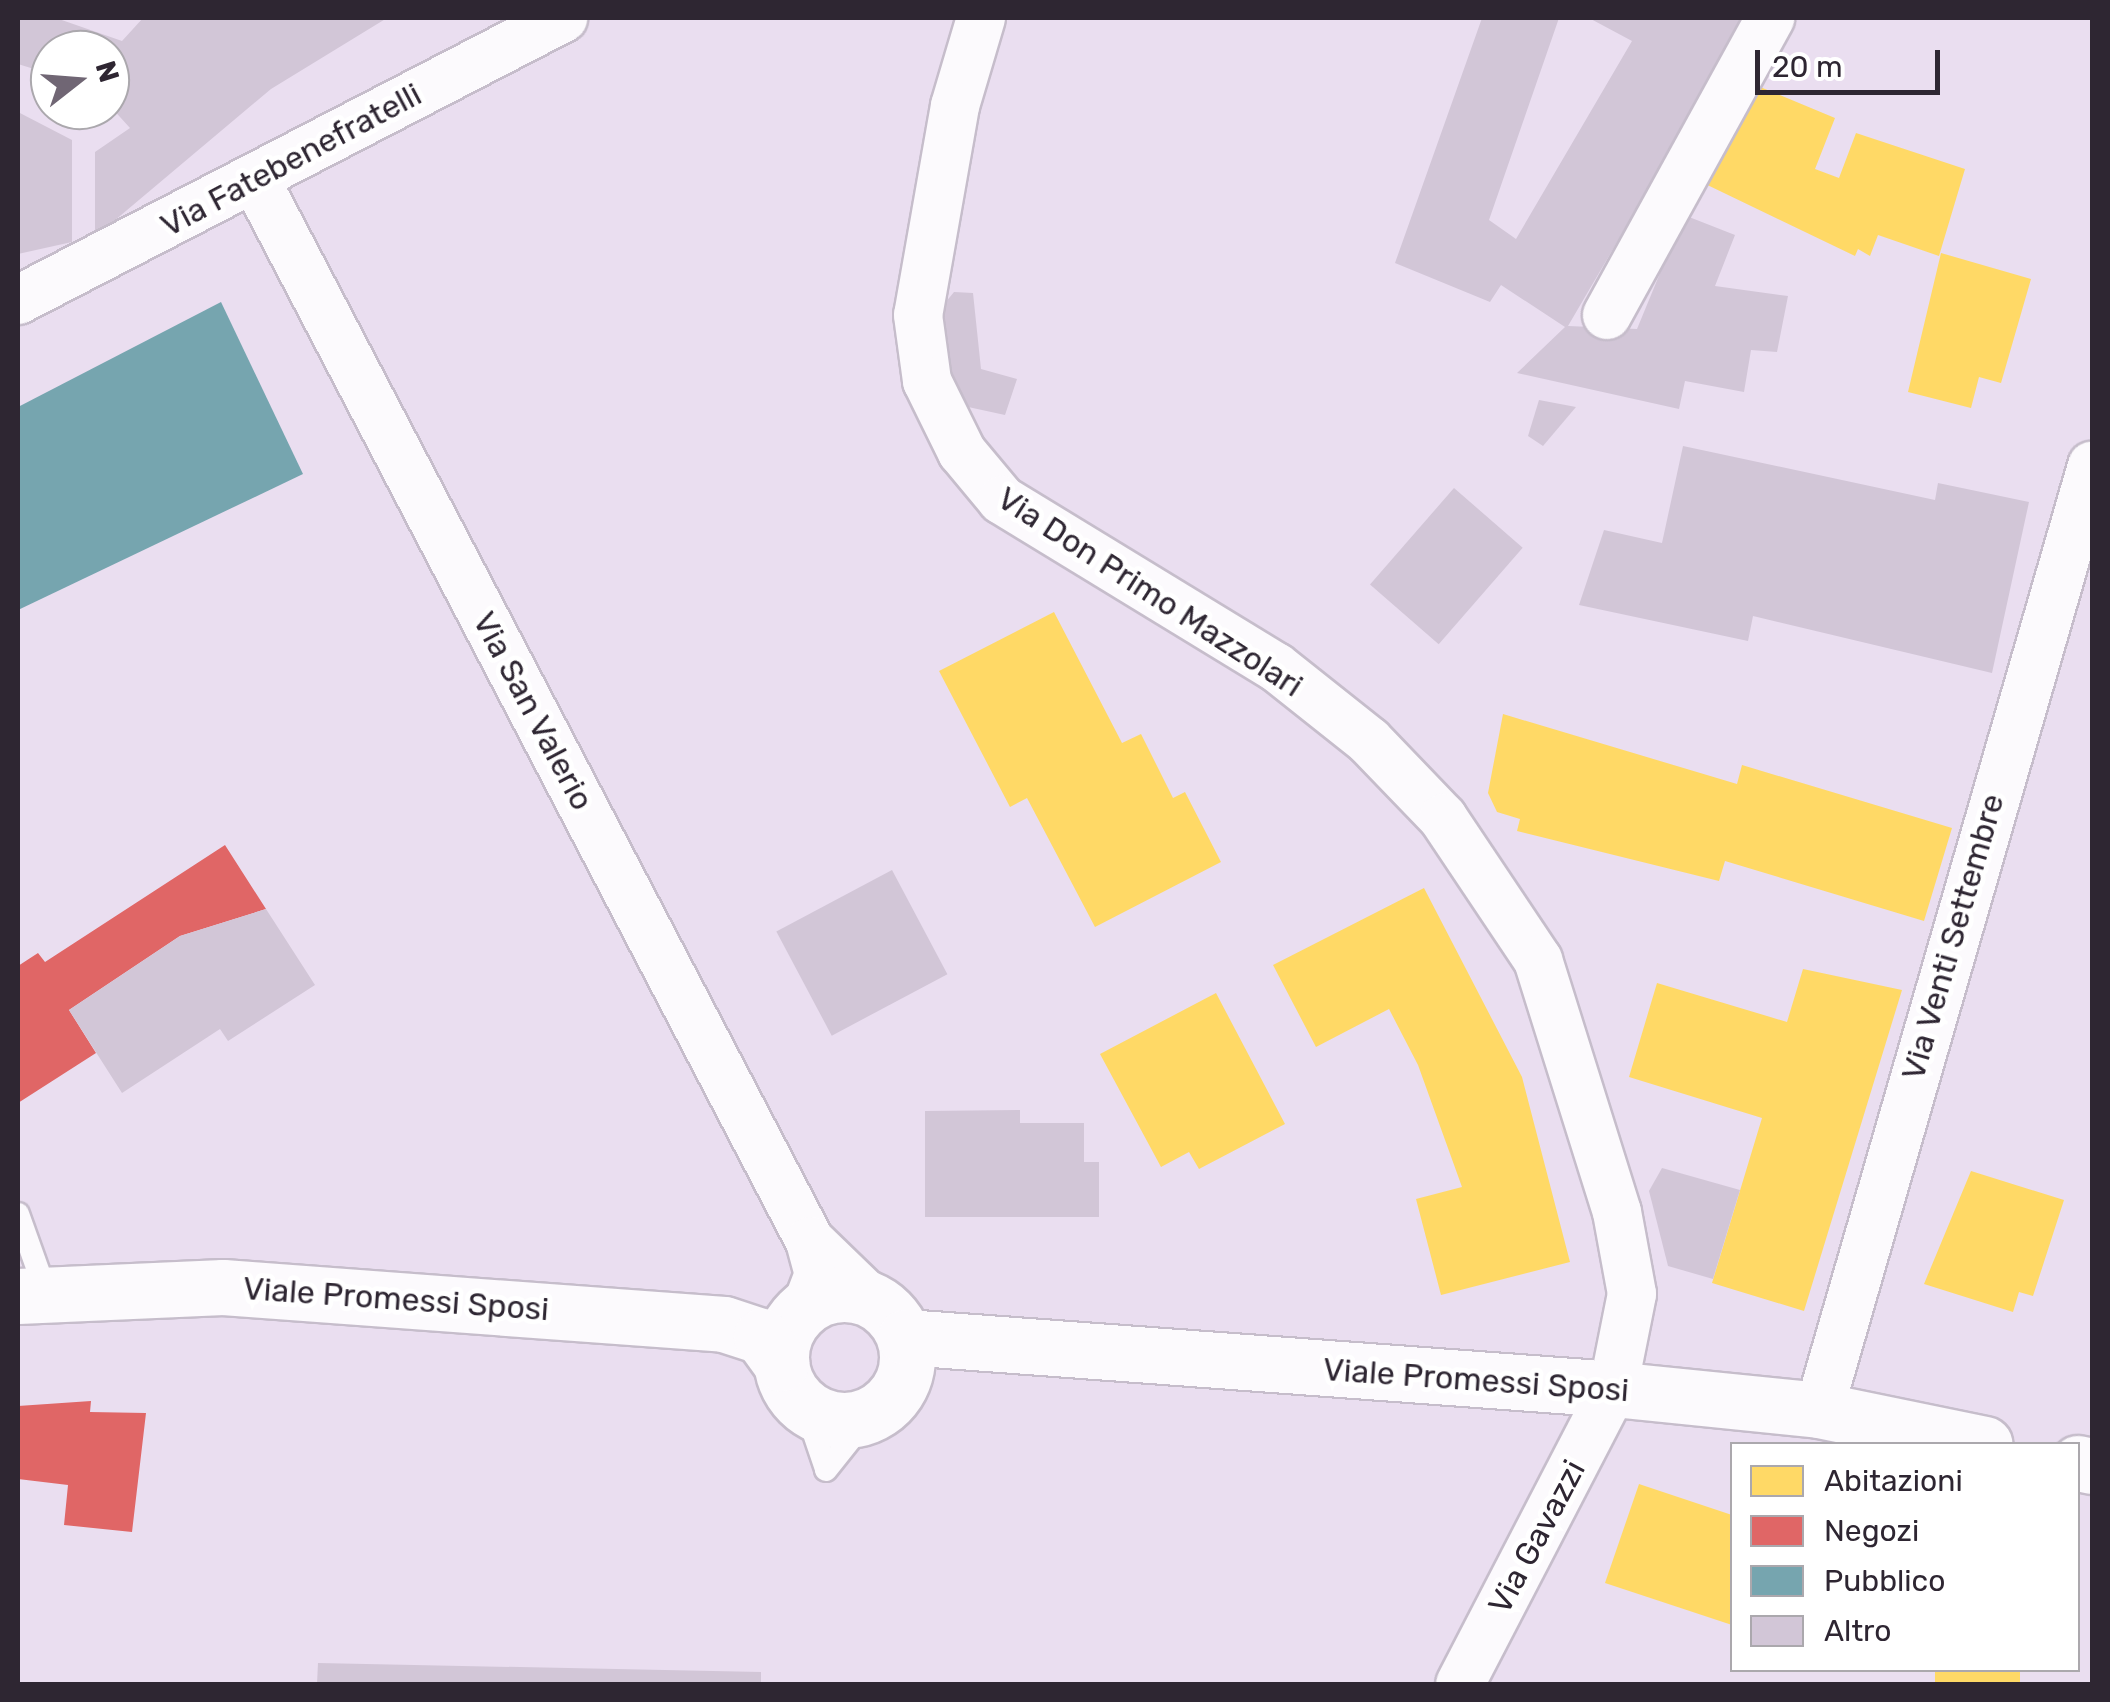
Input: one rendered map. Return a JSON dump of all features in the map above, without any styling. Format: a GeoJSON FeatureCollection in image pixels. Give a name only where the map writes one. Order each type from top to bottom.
{"type":"FeatureCollection","features":[{"type":"Feature","properties":{"kind":"main road","name":"Viale Promessi Sposi"},"geometry":{"type":"LineString","coordinates":[[31,1293],[223,1286],[787,1344]]}},
{"type":"Feature","properties":{"kind":"main road","name":"Viale Promessi Sposi"},"geometry":{"type":"LineString","coordinates":[[787,1344],[837,1294],[887,1359]]}},
{"type":"Feature","properties":{"kind":"main road","name":"Viale Promessi Sposi"},"geometry":{"type":"LineString","coordinates":[[787,1344],[832,1420],[887,1359],[962,1343],[1613,1389],[1819,1410],[1976,1442]]}},
{"type":"Feature","properties":{"kind":"street","name":"Via Fatebenefratelli"},"geometry":{"type":"LineString","coordinates":[[18,300],[256,181],[563,18]]}},
{"type":"Feature","properties":{"kind":"street","name":"Via Don Primo Mazzolari"},"geometry":{"type":"LineString","coordinates":[[981,18],[955,106],[918,314],[934,398],[990,492],[1276,667],[1369,742],[1470,850],[1538,960],[1617,1212],[1632,1294],[1613,1389]]}},
{"type":"Feature","properties":{"kind":"street"},"geometry":{"type":"LineString","coordinates":[[1608,315],[1770,18]]}},
{"type":"Feature","properties":{"kind":"street","name":"Via San Valerio"},"geometry":{"type":"LineString","coordinates":[[256,181],[810,1241],[887,1359]]}},
{"type":"Feature","properties":{"kind":"street","name":"Via Venti Settembre"},"geometry":{"type":"LineString","coordinates":[[1819,1410],[2092,466]]}},
{"type":"Feature","properties":{"kind":"street","name":"Via San Valerio"},"geometry":{"type":"LineString","coordinates":[[787,1344],[820,1274],[810,1241]]}},
{"type":"Feature","properties":{"kind":"street","name":"Via Gavazzi"},"geometry":{"type":"LineString","coordinates":[[1460,1684],[1613,1389]]}},
{"type":"Feature","properties":{"kind":"lane","name":"Viale Promessi Sposi"},"geometry":{"type":"LineString","coordinates":[[18,1214],[31,1293]]}},
{"type":"Feature","properties":{"kind":"building: Abitazioni"},"geometry":{"type":"Polygon","coordinates":[[[1741,79],[1835,118],[1815,169],[1839,178],[1856,133],[1965,169],[1939,256],[1878,235],[1870,256],[1858,249],[1855,256],[1697,180],[1741,79]]]}},
{"type":"Feature","properties":{"kind":"building: Abitazioni"},"geometry":{"type":"Polygon","coordinates":[[[1941,253],[2031,279],[2001,383],[1979,377],[1971,408],[1908,392],[1941,253]]]}},
{"type":"Feature","properties":{"kind":"building: Abitazioni"},"geometry":{"type":"Polygon","coordinates":[[[1054,612],[1122,743],[1141,734],[1173,798],[1185,792],[1221,862],[1095,927],[1027,798],[1010,807],[939,671],[1054,612]]]}},
{"type":"Feature","properties":{"kind":"building: Abitazioni"},"geometry":{"type":"Polygon","coordinates":[[[1503,714],[1737,784],[1742,765],[1952,828],[1924,921],[1725,861],[1719,881],[1517,831],[1520,819],[1497,812],[1488,793],[1503,714]]]}},
{"type":"Feature","properties":{"kind":"building: Abitazioni"},"geometry":{"type":"Polygon","coordinates":[[[1424,888],[1522,1077],[1570,1262],[1441,1295],[1416,1199],[1462,1187],[1418,1065],[1389,1009],[1316,1047],[1273,965],[1424,888]]]}},
{"type":"Feature","properties":{"kind":"building: Abitazioni"},"geometry":{"type":"Polygon","coordinates":[[[1803,969],[1902,990],[1804,1311],[1712,1283],[1762,1118],[1629,1077],[1657,983],[1787,1022],[1803,969]]]}},
{"type":"Feature","properties":{"kind":"building: Abitazioni"},"geometry":{"type":"Polygon","coordinates":[[[1216,993],[1285,1124],[1199,1169],[1189,1152],[1161,1167],[1100,1054],[1216,993]]]}},
{"type":"Feature","properties":{"kind":"building: Abitazioni"},"geometry":{"type":"Polygon","coordinates":[[[1971,1171],[2064,1200],[2033,1296],[2019,1292],[2013,1312],[1924,1284],[1971,1171]]]}},
{"type":"Feature","properties":{"kind":"building: Abitazioni"},"geometry":{"type":"Polygon","coordinates":[[[1639,1484],[1730,1514],[1730,1624],[1605,1583],[1639,1484]]]}},
{"type":"Feature","properties":{"kind":"building: Abitazioni"},"geometry":{"type":"Polygon","coordinates":[[[1935,1672],[2020,1672],[2020,1684],[1935,1684],[1935,1672]]]}},
{"type":"Feature","properties":{"kind":"building: Negozi"},"geometry":{"type":"Polygon","coordinates":[[[225,845],[266,909],[180,936],[69,1010],[96,1053],[18,1103],[18,966],[38,953],[45,962],[225,845]]]}},
{"type":"Feature","properties":{"kind":"building: Negozi"},"geometry":{"type":"Polygon","coordinates":[[[91,1401],[90,1412],[146,1413],[132,1532],[64,1525],[68,1485],[18,1479],[18,1406],[91,1401]]]}},
{"type":"Feature","properties":{"kind":"building: Pubblico"},"geometry":{"type":"Polygon","coordinates":[[[221,302],[303,474],[18,610],[18,407],[221,302]]]}},
{"type":"Feature","properties":{"kind":"building: Altro"},"geometry":{"type":"Polygon","coordinates":[[[18,18],[56,18],[90,30],[30,30],[30,68],[18,64],[18,18]]]}},
{"type":"Feature","properties":{"kind":"building: Altro"},"geometry":{"type":"Polygon","coordinates":[[[143,18],[387,18],[271,89],[95,237],[95,152],[130,130],[130,32],[143,18]]]}},
{"type":"Feature","properties":{"kind":"building: Altro"},"geometry":{"type":"Polygon","coordinates":[[[1482,18],[1559,18],[1489,220],[1516,239],[1632,41],[1589,18],[1748,18],[1568,326],[1637,329],[1684,215],[1735,235],[1715,286],[1788,296],[1777,352],[1751,350],[1744,392],[1685,381],[1679,409],[1517,373],[1565,327],[1501,285],[1490,302],[1395,263],[1482,18]]]}},
{"type":"Feature","properties":{"kind":"building: Altro"},"geometry":{"type":"Polygon","coordinates":[[[18,112],[30,118],[30,130],[53,130],[72,140],[72,242],[18,254],[18,112]]]}},
{"type":"Feature","properties":{"kind":"building: Altro"},"geometry":{"type":"Polygon","coordinates":[[[954,292],[973,293],[981,369],[1017,379],[1005,415],[959,405],[947,376],[936,314],[954,292]]]}},
{"type":"Feature","properties":{"kind":"building: Altro"},"geometry":{"type":"Polygon","coordinates":[[[1539,400],[1576,407],[1543,446],[1528,436],[1539,400]]]}},
{"type":"Feature","properties":{"kind":"building: Altro"},"geometry":{"type":"Polygon","coordinates":[[[1683,446],[1935,500],[1938,483],[2029,502],[1992,673],[1753,616],[1748,641],[1579,605],[1604,530],[1662,543],[1683,446]]]}},
{"type":"Feature","properties":{"kind":"building: Altro"},"geometry":{"type":"Polygon","coordinates":[[[1454,488],[1523,548],[1439,644],[1370,585],[1454,488]]]}},
{"type":"Feature","properties":{"kind":"building: Altro"},"geometry":{"type":"Polygon","coordinates":[[[892,870],[947,974],[832,1036],[776,932],[892,870]]]}},
{"type":"Feature","properties":{"kind":"building: Altro"},"geometry":{"type":"Polygon","coordinates":[[[266,909],[315,985],[228,1041],[220,1029],[122,1093],[69,1010],[180,936],[266,909]]]}},
{"type":"Feature","properties":{"kind":"building: Altro"},"geometry":{"type":"Polygon","coordinates":[[[1020,1110],[1020,1123],[1084,1123],[1084,1162],[1099,1162],[1099,1217],[925,1217],[925,1111],[1020,1110]]]}},
{"type":"Feature","properties":{"kind":"building: Altro"},"geometry":{"type":"Polygon","coordinates":[[[1662,1168],[1740,1190],[1713,1279],[1668,1266],[1649,1191],[1662,1168]]]}},
{"type":"Feature","properties":{"kind":"building: Altro"},"geometry":{"type":"Polygon","coordinates":[[[318,1663],[761,1672],[761,1684],[317,1684],[318,1663]]]}}]}
